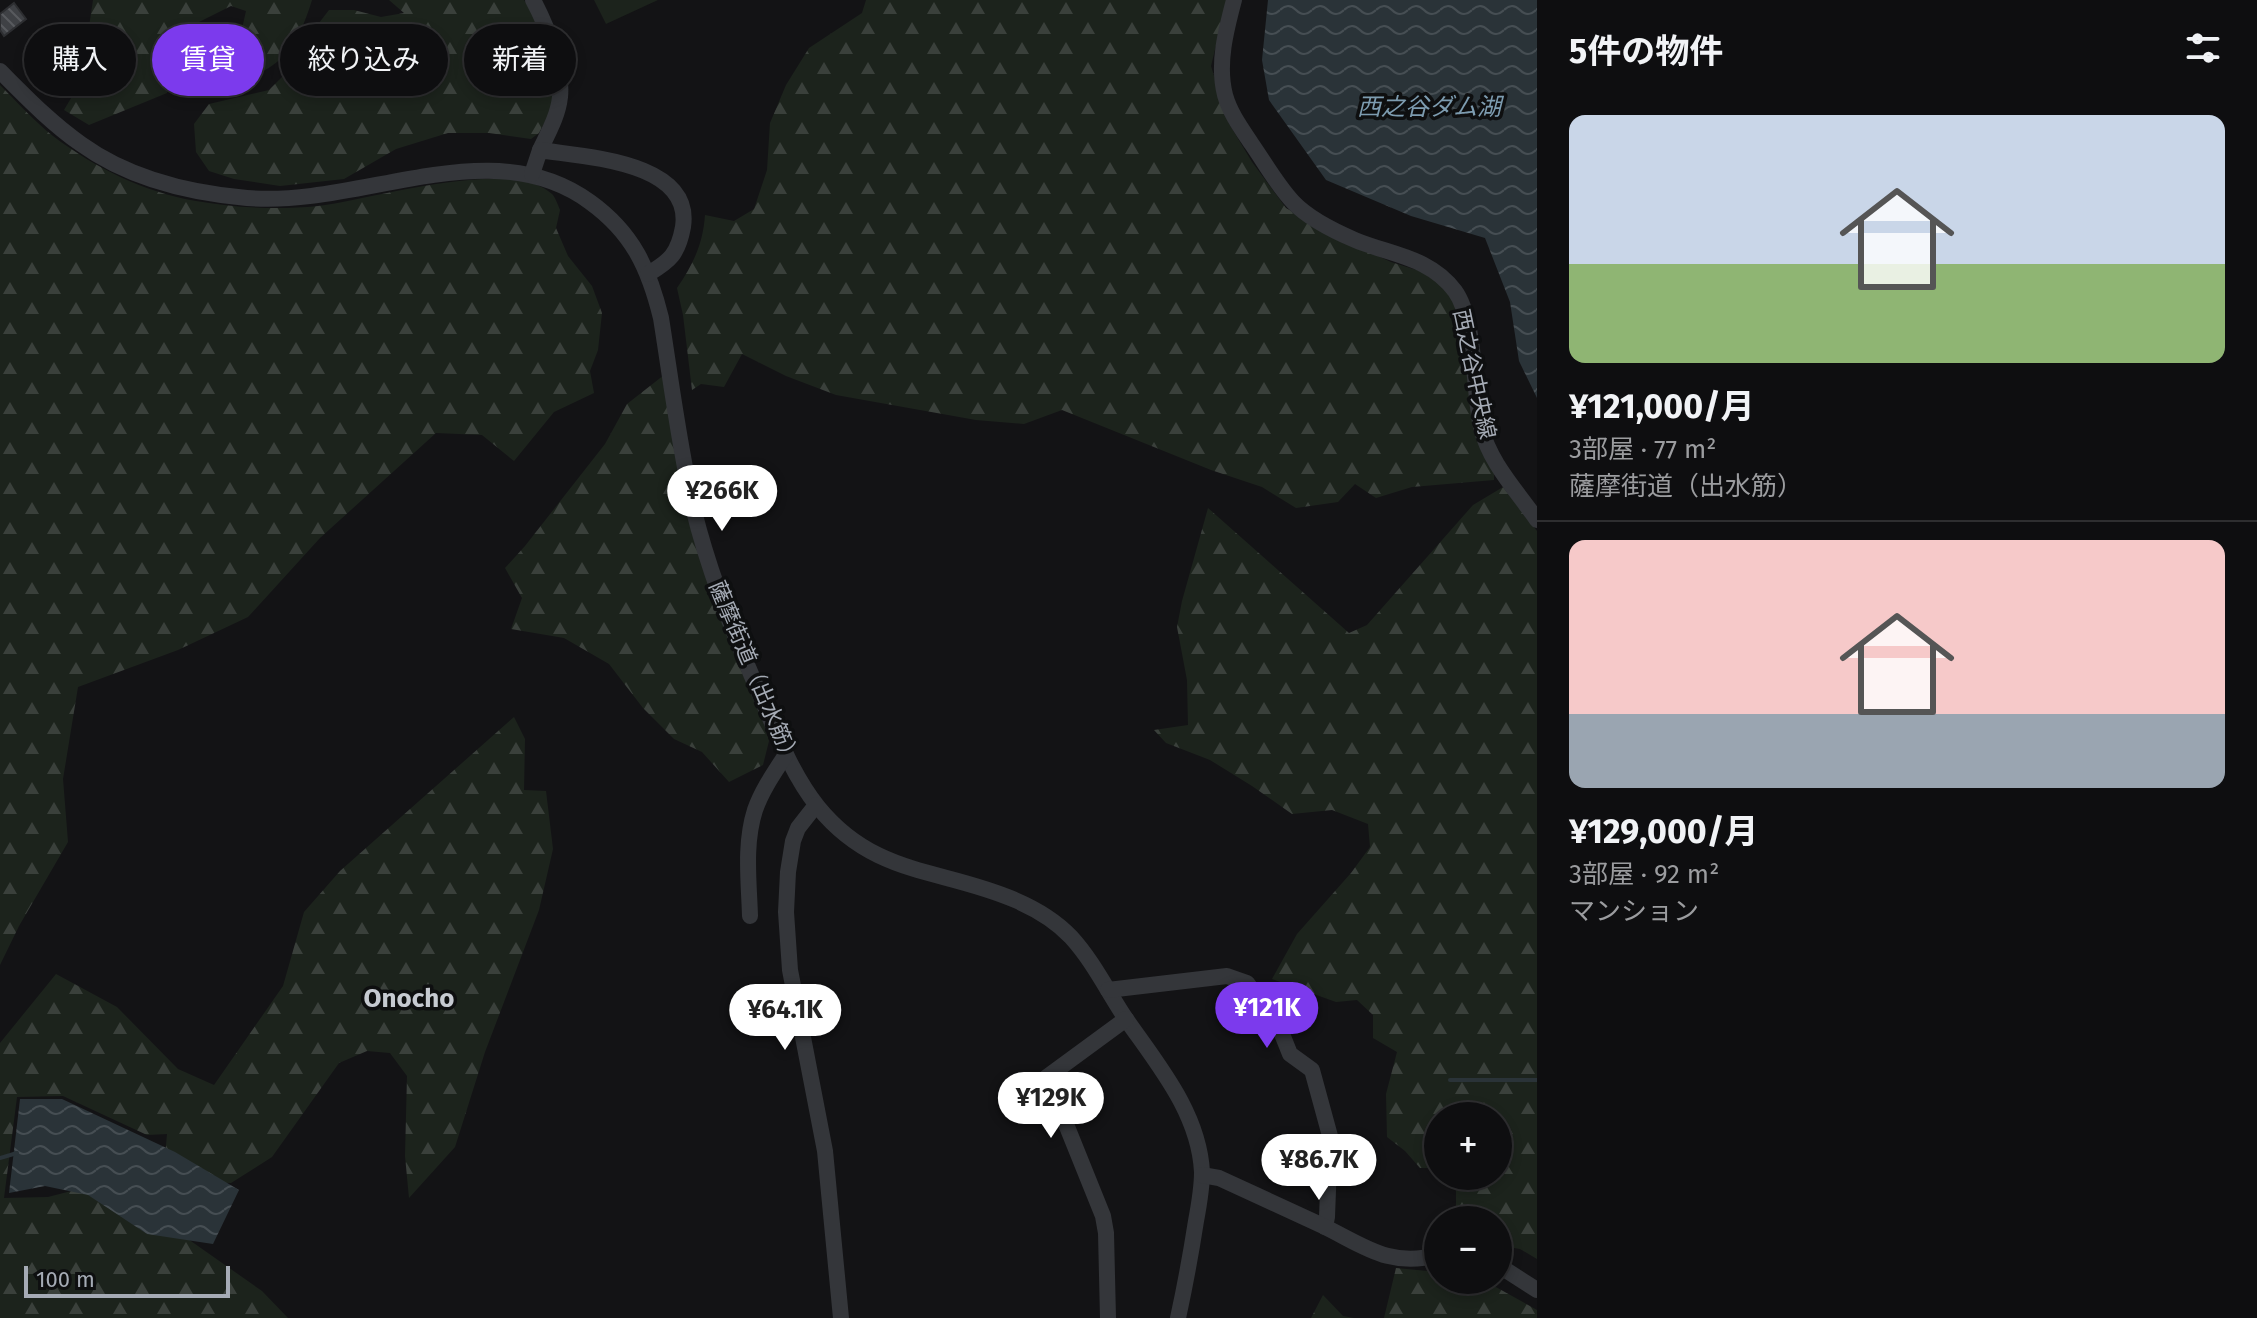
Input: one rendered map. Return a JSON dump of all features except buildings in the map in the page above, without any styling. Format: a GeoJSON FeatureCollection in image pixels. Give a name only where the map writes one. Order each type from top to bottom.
{"type":"FeatureCollection","features":[{"type":"Feature","properties":{"kind":"street"},"geometry":{"type":"LineString","coordinates":[[532,174],[554,122],[560,98],[560,75],[543,18],[533,0]]}},
{"type":"Feature","properties":{"kind":"street","name":"西之谷中央線"},"geometry":{"type":"LineString","coordinates":[[1234,0],[1224,39],[1223,63],[1225,94],[1232,114],[1278,184],[1295,204],[1325,225],[1356,240],[1420,262],[1440,273],[1457,294],[1469,326],[1482,430],[1498,465],[1537,520]]}},
{"type":"Feature","properties":{"kind":"street","name":"薩摩街道（出水筋）"},"geometry":{"type":"LineString","coordinates":[[0,71],[83,146],[141,174],[194,190],[250,198],[296,199],[477,170],[506,170],[545,177],[579,194],[602,211],[633,244],[648,274],[661,318],[697,522],[733,630],[785,756],[816,805],[834,825],[866,850],[915,871],[987,888],[1055,922],[1072,938],[1156,1059],[1182,1105],[1195,1138],[1202,1175],[1178,1318]]}},
{"type":"Feature","properties":{"kind":"street"},"geometry":{"type":"LineString","coordinates":[[540,150],[639,169],[671,187],[680,202],[683,223],[679,241],[672,258],[648,274]]}},
{"type":"Feature","properties":{"kind":"street"},"geometry":{"type":"LineString","coordinates":[[750,916],[749,848],[755,812],[767,783],[785,756]]}},
{"type":"Feature","properties":{"kind":"street"},"geometry":{"type":"LineString","coordinates":[[816,805],[793,841],[786,912],[790,970],[825,1151],[841,1318]]}},
{"type":"Feature","properties":{"kind":"street"},"geometry":{"type":"LineString","coordinates":[[1108,990],[1227,976],[1247,983],[1280,1029],[1290,1054],[1312,1070],[1330,1136],[1325,1227]]}},
{"type":"Feature","properties":{"kind":"street"},"geometry":{"type":"LineString","coordinates":[[1108,1318],[1103,1216],[1047,1077],[1126,1019]]}},
{"type":"Feature","properties":{"kind":"street"},"geometry":{"type":"LineString","coordinates":[[1202,1175],[1219,1178],[1364,1248],[1387,1256],[1417,1261],[1424,1259]]}},
{"type":"Feature","properties":{"kind":"street"},"geometry":{"type":"LineString","coordinates":[[1512,1274],[1537,1290]]}},
{"type":"Feature","properties":{"kind":"green space"},"geometry":{"type":"Polygon","coordinates":[[[93,0],[312,0],[303,24],[280,24],[280,59],[264,71],[264,24],[243,24],[246,11],[231,6],[195,24],[152,24],[152,96],[160,96],[89,125],[64,110],[72,96],[136,96],[136,24],[89,24],[93,0]]]}},
{"type":"Feature","properties":{"kind":"green space"},"geometry":{"type":"Polygon","coordinates":[[[389,0],[524,0],[539,24],[464,24],[464,96],[553,96],[551,110],[539,133],[531,139],[489,133],[448,133],[396,149],[344,179],[280,186],[234,179],[209,171],[196,152],[194,124],[209,104],[243,96],[264,96],[264,91],[280,79],[280,96],[448,96],[448,24],[318,24],[329,10],[354,10],[381,17],[404,13],[389,0]]]}},
{"type":"Feature","properties":{"kind":"green space"},"geometry":{"type":"Polygon","coordinates":[[[594,0],[658,0],[606,24],[594,0]]]}},
{"type":"Feature","properties":{"kind":"green space"},"geometry":{"type":"Polygon","coordinates":[[[866,0],[1227,0],[1211,66],[1228,122],[1252,162],[1286,208],[1341,239],[1391,262],[1423,272],[1450,289],[1466,318],[1494,459],[1494,480],[1412,487],[1376,498],[1355,484],[1338,502],[1296,508],[1262,487],[1211,470],[1062,410],[1024,424],[976,420],[836,395],[786,376],[742,354],[724,387],[701,384],[692,390],[677,288],[696,254],[705,215],[734,221],[754,209],[767,170],[770,123],[786,85],[809,48],[862,13],[866,0]]]}},
{"type":"Feature","properties":{"kind":"green space"},"geometry":{"type":"Polygon","coordinates":[[[0,85],[32,118],[69,148],[139,185],[196,201],[257,208],[303,207],[474,180],[505,179],[532,183],[555,199],[560,210],[556,228],[568,256],[592,286],[602,313],[598,350],[590,371],[594,393],[554,412],[514,461],[482,435],[436,433],[320,538],[248,617],[178,650],[78,687],[63,779],[68,842],[0,965],[0,85]]]}},
{"type":"Feature","properties":{"kind":"green space"},"geometry":{"type":"Polygon","coordinates":[[[664,375],[678,467],[755,687],[769,741],[763,765],[729,782],[702,752],[674,739],[643,708],[609,664],[564,638],[511,629],[522,598],[505,568],[605,444],[627,404],[664,375]]]}},
{"type":"Feature","properties":{"kind":"green space"},"geometry":{"type":"Polygon","coordinates":[[[1503,487],[1537,531],[1537,1259],[1512,1248],[1512,1206],[1456,1206],[1456,1190],[1512,1190],[1512,1102],[1424,1102],[1424,1168],[1420,1168],[1387,1137],[1386,1094],[1397,1052],[1373,1038],[1373,1015],[1357,1000],[1336,1002],[1272,979],[1297,934],[1370,847],[1368,824],[1332,810],[1292,814],[1210,760],[1166,743],[1154,730],[1188,725],[1187,680],[1177,627],[1208,508],[1349,633],[1367,625],[1473,505],[1503,487]]]}},
{"type":"Feature","properties":{"kind":"green space"},"geometry":{"type":"Polygon","coordinates":[[[514,717],[525,739],[524,790],[546,791],[553,849],[539,910],[485,1052],[455,1147],[409,1198],[405,1156],[407,1076],[390,1053],[367,1051],[339,1063],[272,1157],[231,1183],[197,1182],[165,1157],[167,1134],[147,1135],[63,1096],[17,1097],[4,1198],[48,1197],[83,1188],[188,1239],[262,1291],[288,1318],[0,1318],[0,1043],[56,974],[117,1007],[178,1069],[214,1085],[283,986],[304,912],[340,871],[514,717]]]}},
{"type":"Feature","properties":{"kind":"green space"},"geometry":{"type":"Polygon","coordinates":[[[1396,1268],[1424,1271],[1424,1294],[1508,1294],[1537,1310],[1537,1318],[1384,1318],[1396,1268]]]}},
{"type":"Feature","properties":{"kind":"green space"},"geometry":{"type":"Polygon","coordinates":[[[1323,1295],[1343,1316],[1354,1318],[1311,1318],[1323,1295]]]}},
{"type":"Feature","properties":{"kind":"water","name":"西之谷ダム湖"},"geometry":{"type":"Polygon","coordinates":[[[1268,0],[1537,0],[1537,398],[1519,361],[1510,302],[1485,238],[1411,216],[1326,180],[1269,100],[1262,60],[1268,0]]]}},
{"type":"Feature","properties":{"kind":"water"},"geometry":{"type":"Polygon","coordinates":[[[20,1099],[62,1099],[175,1152],[239,1190],[213,1244],[147,1234],[88,1195],[45,1186],[9,1193],[20,1099]]]}},
{"type":"Feature","properties":{"kind":"waterway"},"geometry":{"type":"LineString","coordinates":[[1450,1080],[1537,1080]]}},
{"type":"Feature","properties":{"kind":"waterway"},"geometry":{"type":"LineString","coordinates":[[0,1158],[17,1153]]}},
{"type":"Feature","properties":{"kind":"district","name":"Onocho"},"geometry":{"type":"Point","coordinates":[409,998]}}]}
